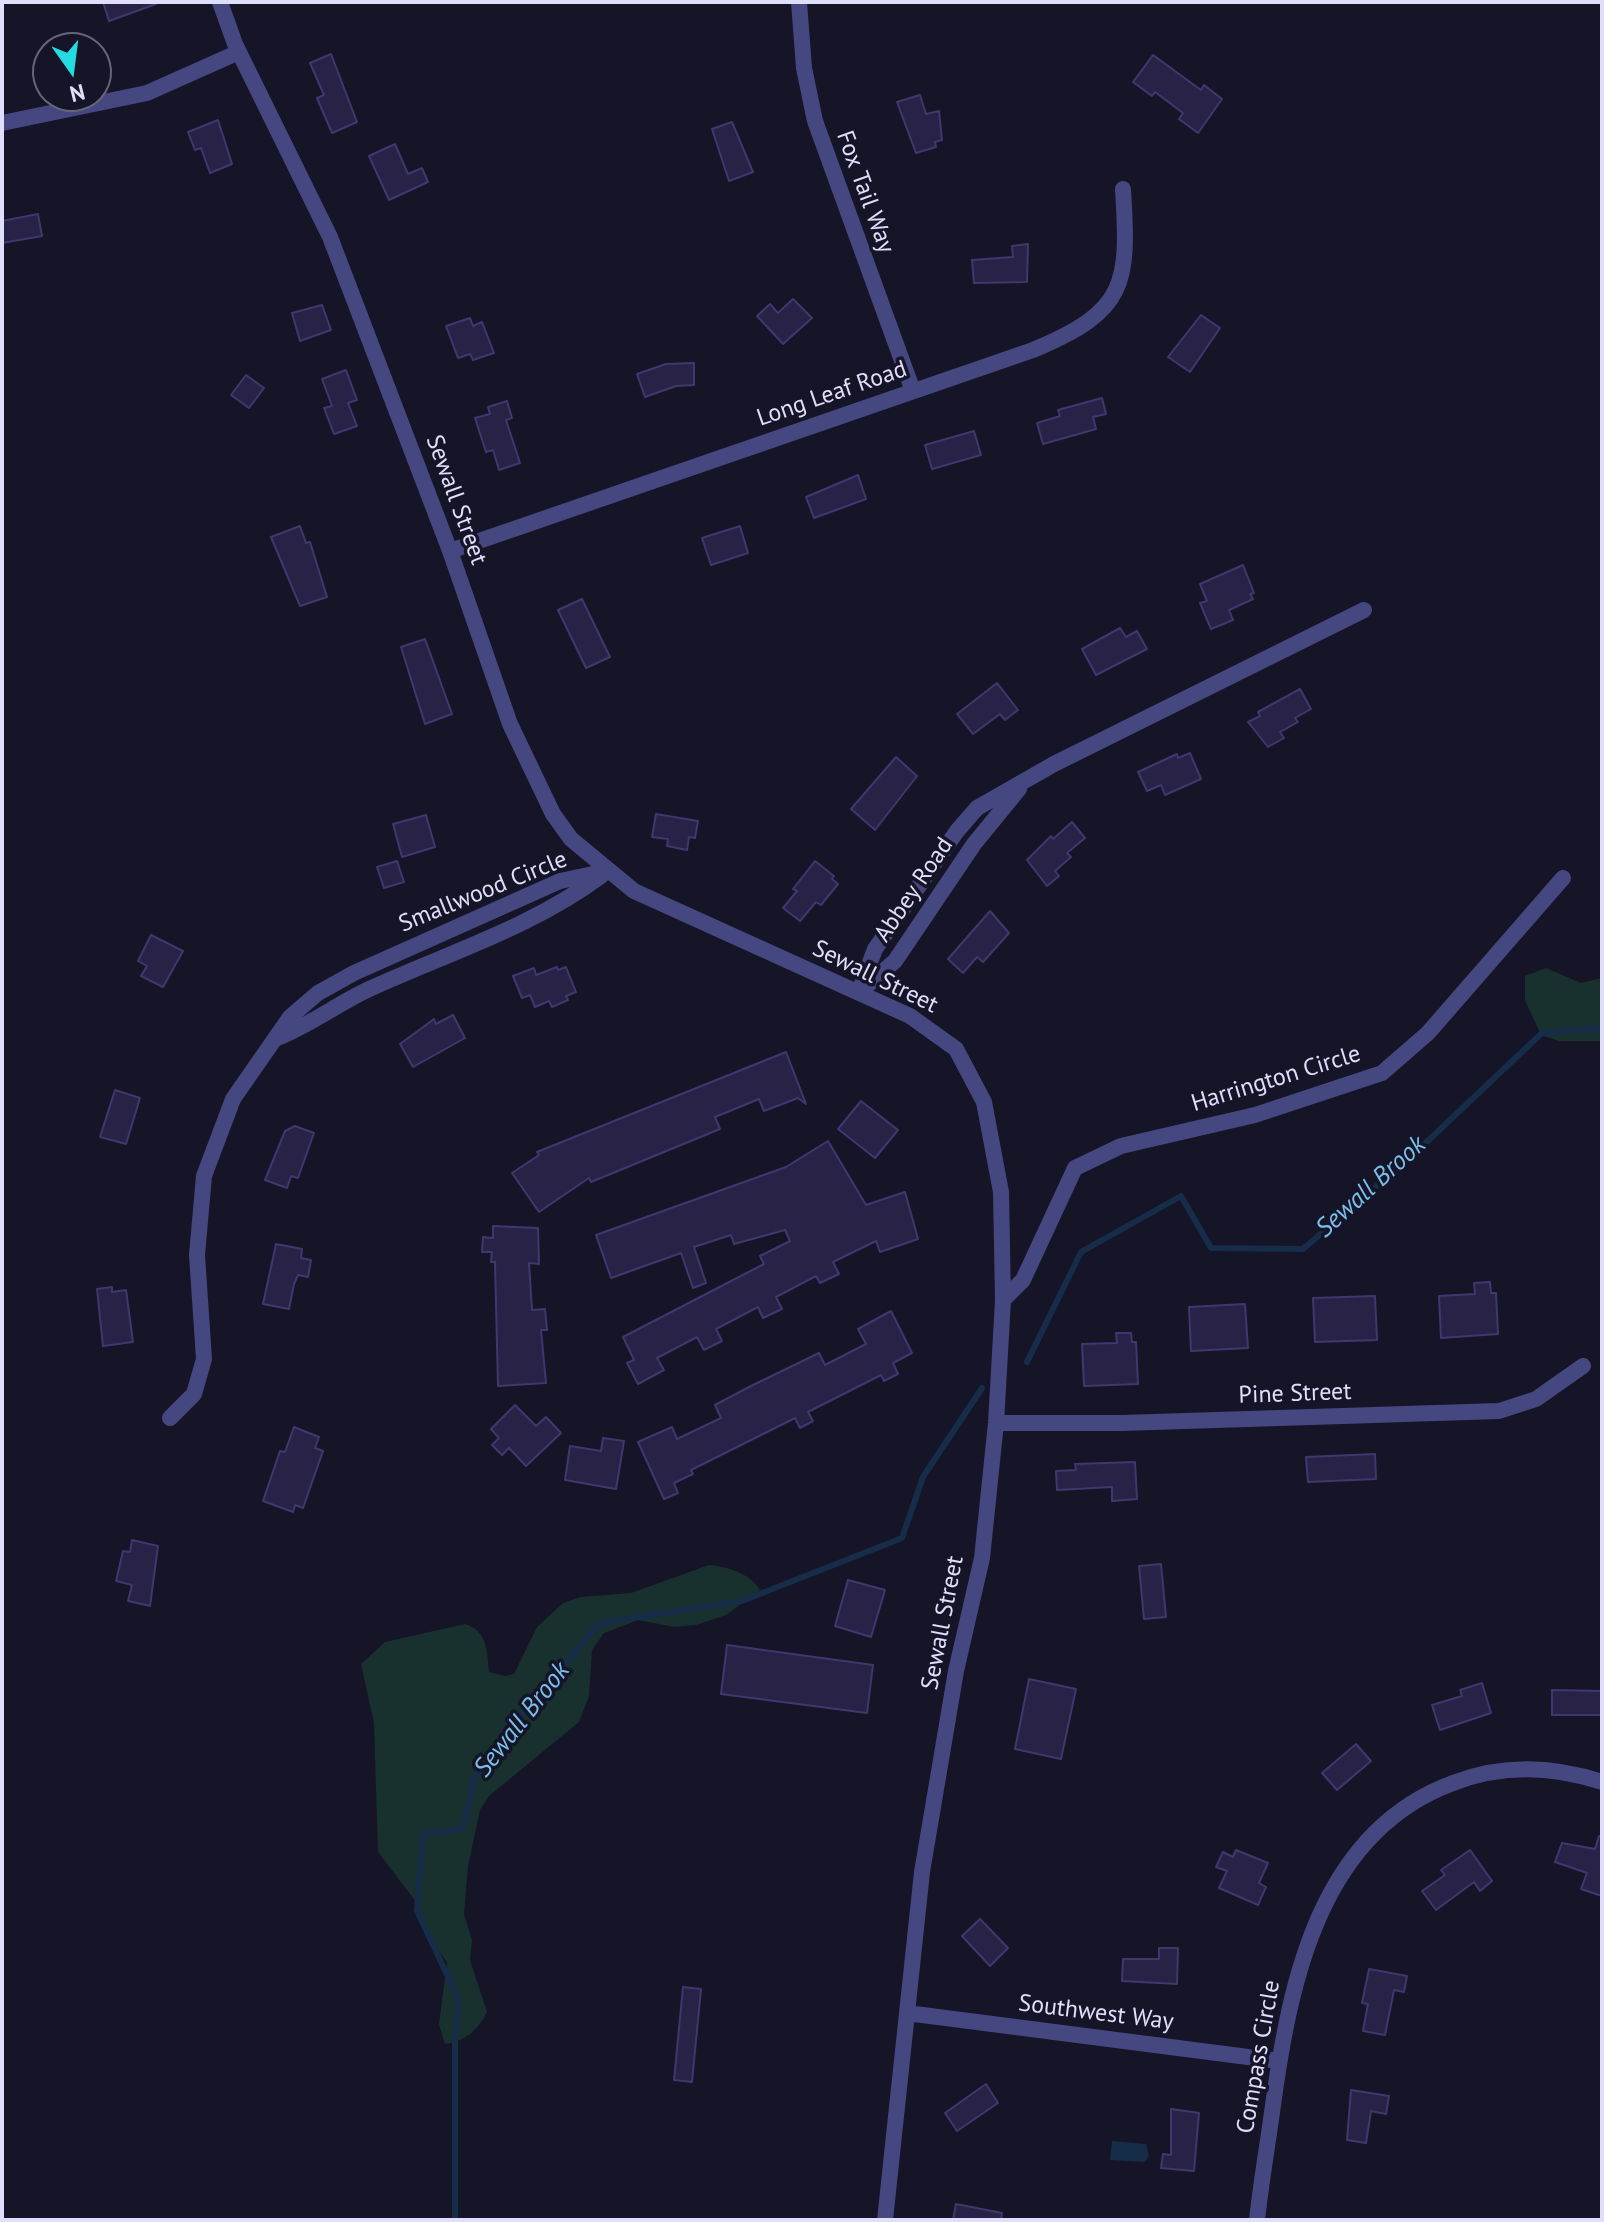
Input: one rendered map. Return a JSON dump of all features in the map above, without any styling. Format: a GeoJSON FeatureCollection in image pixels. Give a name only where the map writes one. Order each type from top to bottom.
{"type":"FeatureCollection","features":[{"type":"Feature","properties":{"kind":"street","name":"Sewall Street"},"geometry":{"type":"LineString","coordinates":[[220,2],[239,52],[330,237],[450,551],[510,724],[529,768],[571,839],[634,891],[684,917],[859,992],[943,1037],[972,1073],[984,1102],[1001,1190],[1003,1300],[996,1423],[982,1558],[956,1671],[922,1872],[885,2220]]}},
{"type":"Feature","properties":{"kind":"street","name":"Fox Tail Way"},"geometry":{"type":"LineString","coordinates":[[799,2],[804,68],[815,121],[913,391]]}},
{"type":"Feature","properties":{"kind":"street"},"geometry":{"type":"LineString","coordinates":[[2,123],[147,93],[239,52]]}},
{"type":"Feature","properties":{"kind":"street","name":"Long Leaf Road"},"geometry":{"type":"LineString","coordinates":[[450,551],[1033,350],[1078,330],[1098,314],[1116,293],[1125,267],[1123,189]]}},
{"type":"Feature","properties":{"kind":"street","name":"Abbey Road"},"geometry":{"type":"LineString","coordinates":[[859,992],[875,949],[957,831],[977,808],[1364,610]]}},
{"type":"Feature","properties":{"kind":"street","name":"Abbey Road"},"geometry":{"type":"LineString","coordinates":[[859,992],[895,961],[988,825],[1029,779]]}},
{"type":"Feature","properties":{"kind":"street","name":"Smallwood Circle"},"geometry":{"type":"LineString","coordinates":[[170,1418],[194,1394],[204,1359],[197,1255],[204,1176],[233,1099],[275,1039],[296,1031],[364,992],[569,899],[607,871]]}},
{"type":"Feature","properties":{"kind":"street","name":"Harrington Circle"},"geometry":{"type":"LineString","coordinates":[[1003,1300],[1023,1280],[1075,1168],[1121,1146],[1255,1115],[1382,1073],[1428,1033],[1563,878]]}},
{"type":"Feature","properties":{"kind":"street","name":"Pine Street"},"geometry":{"type":"LineString","coordinates":[[996,1423],[1122,1423],[1499,1411],[1536,1399],[1583,1366]]}},
{"type":"Feature","properties":{"kind":"street","name":"Compass Circle"},"geometry":{"type":"LineString","coordinates":[[1257,2220],[1279,2061],[1293,1986],[1314,1927],[1340,1877],[1375,1833],[1396,1814],[1443,1786],[1497,1771],[1555,1770],[1602,1782]]}},
{"type":"Feature","properties":{"kind":"street","name":"Southwest Way"},"geometry":{"type":"LineString","coordinates":[[907,2013],[1279,2061]]}},
{"type":"Feature","properties":{"kind":"green space"},"geometry":{"type":"Polygon","coordinates":[[[1546,968],[1581,983],[1602,978],[1602,1041],[1559,1041],[1541,1035],[1525,1000],[1525,976],[1546,968]]]}},
{"type":"Feature","properties":{"kind":"green space"},"geometry":{"type":"Polygon","coordinates":[[[709,1565],[738,1572],[760,1590],[726,1615],[696,1625],[674,1627],[638,1620],[604,1633],[592,1650],[589,1696],[579,1722],[489,1796],[480,1810],[468,1866],[464,1914],[472,1940],[470,1960],[487,2012],[470,2034],[445,2044],[439,2024],[447,1962],[432,1942],[414,1899],[378,1852],[374,1723],[361,1664],[385,1642],[465,1624],[473,1627],[482,1637],[489,1672],[505,1676],[514,1674],[537,1627],[563,1603],[581,1597],[631,1593],[709,1565]]]}},
{"type":"Feature","properties":{"kind":"water"},"geometry":{"type":"Polygon","coordinates":[[[1112,2141],[1146,2144],[1149,2156],[1145,2162],[1110,2160],[1112,2141]]]}},
{"type":"Feature","properties":{"kind":"building"},"geometry":{"type":"Polygon","coordinates":[[[103,2],[156,2],[156,4],[109,21],[103,2]]]}},
{"type":"Feature","properties":{"kind":"building"},"geometry":{"type":"Polygon","coordinates":[[[331,54],[357,122],[332,133],[317,98],[324,95],[310,63],[331,54]]]}},
{"type":"Feature","properties":{"kind":"building"},"geometry":{"type":"Polygon","coordinates":[[[1153,55],[1201,90],[1204,85],[1222,99],[1198,133],[1179,119],[1183,113],[1155,92],[1152,96],[1133,82],[1153,55]]]}},
{"type":"Feature","properties":{"kind":"building"},"geometry":{"type":"Polygon","coordinates":[[[920,95],[926,114],[939,111],[942,140],[935,142],[936,147],[916,153],[897,102],[920,95]]]}},
{"type":"Feature","properties":{"kind":"building"},"geometry":{"type":"Polygon","coordinates":[[[218,120],[232,164],[210,173],[201,148],[195,150],[188,132],[218,120]]]}},
{"type":"Feature","properties":{"kind":"building"},"geometry":{"type":"Polygon","coordinates":[[[732,122],[753,172],[729,181],[712,129],[732,122]]]}},
{"type":"Feature","properties":{"kind":"building"},"geometry":{"type":"Polygon","coordinates":[[[395,144],[408,174],[422,168],[428,182],[389,200],[369,156],[395,144]]]}},
{"type":"Feature","properties":{"kind":"building"},"geometry":{"type":"Polygon","coordinates":[[[38,214],[42,236],[2,243],[2,221],[38,214]]]}},
{"type":"Feature","properties":{"kind":"building"},"geometry":{"type":"Polygon","coordinates":[[[1028,244],[1027,282],[974,283],[972,260],[1013,257],[1012,246],[1028,244]]]}},
{"type":"Feature","properties":{"kind":"building"},"geometry":{"type":"Polygon","coordinates":[[[793,299],[812,318],[783,344],[757,316],[770,304],[778,313],[793,299]]]}},
{"type":"Feature","properties":{"kind":"building"},"geometry":{"type":"Polygon","coordinates":[[[322,305],[331,330],[300,341],[292,313],[322,305]]]}},
{"type":"Feature","properties":{"kind":"building"},"geometry":{"type":"Polygon","coordinates":[[[1201,315],[1220,328],[1190,372],[1168,357],[1201,315]]]}},
{"type":"Feature","properties":{"kind":"building"},"geometry":{"type":"Polygon","coordinates":[[[470,318],[473,326],[482,322],[494,353],[473,360],[470,354],[458,358],[446,326],[470,318]]]}},
{"type":"Feature","properties":{"kind":"building"},"geometry":{"type":"Polygon","coordinates":[[[694,363],[694,385],[676,386],[645,397],[637,374],[666,364],[694,363]]]}},
{"type":"Feature","properties":{"kind":"building"},"geometry":{"type":"Polygon","coordinates":[[[346,370],[357,400],[348,403],[357,426],[334,434],[324,408],[332,406],[322,379],[346,370]]]}},
{"type":"Feature","properties":{"kind":"building"},"geometry":{"type":"Polygon","coordinates":[[[246,375],[264,388],[249,408],[231,395],[246,375]]]}},
{"type":"Feature","properties":{"kind":"building"},"geometry":{"type":"Polygon","coordinates":[[[1102,398],[1106,414],[1093,417],[1096,429],[1043,444],[1037,423],[1060,416],[1058,410],[1102,398]]]}},
{"type":"Feature","properties":{"kind":"building"},"geometry":{"type":"Polygon","coordinates":[[[507,401],[512,418],[506,420],[520,463],[499,470],[493,450],[486,452],[475,418],[490,414],[488,407],[507,401]]]}},
{"type":"Feature","properties":{"kind":"building"},"geometry":{"type":"Polygon","coordinates":[[[974,431],[981,455],[932,469],[925,445],[974,431]]]}},
{"type":"Feature","properties":{"kind":"building"},"geometry":{"type":"Polygon","coordinates":[[[858,475],[866,499],[814,518],[806,497],[858,475]]]}},
{"type":"Feature","properties":{"kind":"building"},"geometry":{"type":"Polygon","coordinates":[[[300,526],[306,543],[310,542],[327,597],[300,606],[271,537],[300,526]]]}},
{"type":"Feature","properties":{"kind":"building"},"geometry":{"type":"Polygon","coordinates":[[[740,526],[748,553],[711,565],[702,538],[740,526]]]}},
{"type":"Feature","properties":{"kind":"building"},"geometry":{"type":"Polygon","coordinates":[[[1243,565],[1254,593],[1250,594],[1253,599],[1229,610],[1233,620],[1211,629],[1200,603],[1207,601],[1200,584],[1243,565]]]}},
{"type":"Feature","properties":{"kind":"building"},"geometry":{"type":"Polygon","coordinates":[[[582,599],[610,657],[586,668],[558,610],[582,599]]]}},
{"type":"Feature","properties":{"kind":"building"},"geometry":{"type":"Polygon","coordinates":[[[1120,628],[1126,637],[1137,631],[1147,649],[1096,675],[1082,649],[1120,628]]]}},
{"type":"Feature","properties":{"kind":"building"},"geometry":{"type":"Polygon","coordinates":[[[425,639],[452,714],[425,724],[401,647],[425,639]]]}},
{"type":"Feature","properties":{"kind":"building"},"geometry":{"type":"Polygon","coordinates":[[[997,683],[1018,710],[1005,720],[1000,714],[973,734],[957,714],[997,683]]]}},
{"type":"Feature","properties":{"kind":"building"},"geometry":{"type":"Polygon","coordinates":[[[1300,689],[1311,709],[1295,718],[1298,722],[1280,732],[1284,738],[1268,747],[1248,722],[1260,716],[1258,712],[1300,689]]]}},
{"type":"Feature","properties":{"kind":"building"},"geometry":{"type":"Polygon","coordinates":[[[1190,753],[1201,779],[1165,795],[1161,785],[1147,791],[1138,772],[1177,754],[1178,758],[1190,753]]]}},
{"type":"Feature","properties":{"kind":"building"},"geometry":{"type":"Polygon","coordinates":[[[896,757],[917,776],[875,830],[851,809],[896,757]]]}},
{"type":"Feature","properties":{"kind":"building"},"geometry":{"type":"Polygon","coordinates":[[[656,814],[698,821],[695,838],[689,837],[687,850],[667,846],[668,839],[652,837],[656,814]]]}},
{"type":"Feature","properties":{"kind":"building"},"geometry":{"type":"Polygon","coordinates":[[[426,815],[435,847],[402,857],[393,824],[426,815]]]}},
{"type":"Feature","properties":{"kind":"building"},"geometry":{"type":"Polygon","coordinates":[[[1072,822],[1085,838],[1067,853],[1071,857],[1055,871],[1059,876],[1047,886],[1027,860],[1051,836],[1053,839],[1072,822]]]}},
{"type":"Feature","properties":{"kind":"building"},"geometry":{"type":"Polygon","coordinates":[[[397,861],[404,882],[384,888],[377,867],[397,861]]]}},
{"type":"Feature","properties":{"kind":"building"},"geometry":{"type":"Polygon","coordinates":[[[815,861],[834,876],[832,879],[838,884],[821,905],[816,902],[800,921],[783,908],[797,891],[793,889],[815,861]]]}},
{"type":"Feature","properties":{"kind":"building"},"geometry":{"type":"Polygon","coordinates":[[[990,911],[1009,933],[983,962],[977,957],[963,973],[948,959],[990,911]]]}},
{"type":"Feature","properties":{"kind":"building"},"geometry":{"type":"Polygon","coordinates":[[[151,935],[183,951],[163,987],[141,976],[147,966],[138,961],[151,935]]]}},
{"type":"Feature","properties":{"kind":"building"},"geometry":{"type":"Polygon","coordinates":[[[557,967],[558,970],[566,967],[576,992],[566,996],[568,1000],[552,1007],[549,1001],[535,1007],[530,995],[522,998],[513,976],[534,968],[536,975],[557,967]]]}},
{"type":"Feature","properties":{"kind":"building"},"geometry":{"type":"Polygon","coordinates":[[[453,1015],[465,1038],[413,1067],[400,1044],[434,1019],[436,1024],[453,1015]]]}},
{"type":"Feature","properties":{"kind":"building"},"geometry":{"type":"Polygon","coordinates":[[[786,1052],[806,1104],[798,1098],[764,1111],[759,1099],[715,1117],[720,1129],[591,1182],[589,1178],[539,1212],[512,1173],[539,1155],[537,1152],[786,1052]]]}},
{"type":"Feature","properties":{"kind":"building"},"geometry":{"type":"Polygon","coordinates":[[[115,1090],[140,1098],[126,1144],[100,1137],[115,1090]]]}},
{"type":"Feature","properties":{"kind":"building"},"geometry":{"type":"Polygon","coordinates":[[[861,1101],[898,1130],[875,1158],[838,1129],[861,1101]]]}},
{"type":"Feature","properties":{"kind":"building"},"geometry":{"type":"Polygon","coordinates":[[[295,1126],[314,1133],[298,1178],[291,1176],[287,1188],[265,1180],[285,1131],[295,1126]]]}},
{"type":"Feature","properties":{"kind":"building"},"geometry":{"type":"Polygon","coordinates":[[[828,1141],[866,1205],[905,1192],[918,1239],[880,1252],[876,1241],[833,1262],[839,1274],[820,1283],[816,1276],[776,1297],[782,1309],[763,1318],[758,1307],[716,1329],[722,1341],[704,1350],[697,1337],[657,1358],[664,1370],[638,1384],[627,1363],[634,1360],[623,1337],[764,1264],[760,1256],[790,1241],[785,1230],[734,1244],[731,1235],[694,1247],[706,1283],[693,1288],[681,1253],[611,1278],[596,1235],[786,1167],[828,1141]]]}},
{"type":"Feature","properties":{"kind":"building"},"geometry":{"type":"Polygon","coordinates":[[[493,1226],[538,1228],[539,1264],[529,1263],[532,1310],[545,1309],[547,1330],[541,1330],[546,1383],[498,1386],[495,1262],[491,1262],[492,1252],[482,1252],[483,1237],[493,1238],[493,1226]]]}},
{"type":"Feature","properties":{"kind":"building"},"geometry":{"type":"Polygon","coordinates":[[[276,1244],[302,1249],[301,1258],[311,1260],[308,1277],[298,1275],[289,1309],[263,1304],[276,1244]]]}},
{"type":"Feature","properties":{"kind":"building"},"geometry":{"type":"Polygon","coordinates":[[[1490,1282],[1491,1293],[1496,1293],[1498,1334],[1441,1338],[1439,1296],[1475,1294],[1474,1283],[1490,1282]]]}},
{"type":"Feature","properties":{"kind":"building"},"geometry":{"type":"Polygon","coordinates":[[[112,1287],[112,1292],[126,1290],[133,1342],[103,1346],[97,1289],[112,1287]]]}},
{"type":"Feature","properties":{"kind":"building"},"geometry":{"type":"Polygon","coordinates":[[[1375,1296],[1377,1340],[1315,1342],[1313,1298],[1375,1296]]]}},
{"type":"Feature","properties":{"kind":"building"},"geometry":{"type":"Polygon","coordinates":[[[1245,1304],[1248,1348],[1191,1351],[1189,1307],[1245,1304]]]}},
{"type":"Feature","properties":{"kind":"building"},"geometry":{"type":"Polygon","coordinates":[[[891,1311],[912,1353],[893,1363],[898,1374],[884,1381],[881,1375],[808,1412],[813,1421],[800,1428],[795,1418],[691,1470],[693,1474],[674,1483],[678,1493],[664,1499],[638,1442],[672,1427],[677,1439],[721,1418],[715,1405],[749,1387],[819,1353],[825,1365],[866,1344],[858,1329],[891,1311]]]}},
{"type":"Feature","properties":{"kind":"building"},"geometry":{"type":"Polygon","coordinates":[[[1116,1333],[1131,1333],[1132,1342],[1136,1342],[1138,1384],[1084,1386],[1082,1344],[1117,1343],[1116,1333]]]}},
{"type":"Feature","properties":{"kind":"building"},"geometry":{"type":"Polygon","coordinates":[[[515,1405],[536,1426],[546,1417],[561,1433],[526,1466],[509,1448],[502,1455],[492,1445],[499,1438],[491,1429],[515,1405]]]}},
{"type":"Feature","properties":{"kind":"building"},"geometry":{"type":"Polygon","coordinates":[[[294,1427],[319,1437],[315,1448],[323,1451],[303,1508],[295,1505],[293,1512],[263,1501],[280,1451],[285,1452],[294,1427]]]}},
{"type":"Feature","properties":{"kind":"building"},"geometry":{"type":"Polygon","coordinates":[[[603,1438],[624,1441],[616,1489],[565,1480],[570,1446],[601,1451],[603,1438]]]}},
{"type":"Feature","properties":{"kind":"building"},"geometry":{"type":"Polygon","coordinates":[[[1375,1454],[1376,1479],[1308,1482],[1306,1457],[1375,1454]]]}},
{"type":"Feature","properties":{"kind":"building"},"geometry":{"type":"Polygon","coordinates":[[[1135,1462],[1137,1499],[1112,1501],[1112,1487],[1057,1490],[1056,1471],[1076,1470],[1075,1464],[1135,1462]]]}},
{"type":"Feature","properties":{"kind":"building"},"geometry":{"type":"Polygon","coordinates":[[[132,1540],[158,1546],[150,1606],[128,1601],[132,1585],[116,1581],[123,1551],[130,1552],[132,1540]]]}},
{"type":"Feature","properties":{"kind":"building"},"geometry":{"type":"Polygon","coordinates":[[[1161,1564],[1166,1617],[1144,1619],[1139,1566],[1161,1564]]]}},
{"type":"Feature","properties":{"kind":"building"},"geometry":{"type":"Polygon","coordinates":[[[848,1580],[885,1590],[871,1637],[835,1626],[848,1580]]]}},
{"type":"Feature","properties":{"kind":"building"},"geometry":{"type":"Polygon","coordinates":[[[727,1645],[873,1665],[867,1713],[721,1694],[727,1645]]]}},
{"type":"Feature","properties":{"kind":"building"},"geometry":{"type":"Polygon","coordinates":[[[1029,1679],[1076,1689],[1061,1759],[1015,1749],[1029,1679]]]}},
{"type":"Feature","properties":{"kind":"building"},"geometry":{"type":"Polygon","coordinates":[[[1482,1683],[1491,1713],[1440,1730],[1432,1705],[1462,1696],[1460,1690],[1482,1683]]]}},
{"type":"Feature","properties":{"kind":"building"},"geometry":{"type":"Polygon","coordinates":[[[1552,1690],[1602,1691],[1602,1715],[1552,1715],[1552,1690]]]}},
{"type":"Feature","properties":{"kind":"building"},"geometry":{"type":"Polygon","coordinates":[[[1356,1744],[1371,1761],[1337,1790],[1322,1773],[1356,1744]]]}},
{"type":"Feature","properties":{"kind":"building"},"geometry":{"type":"Polygon","coordinates":[[[1599,1836],[1602,1836],[1602,1896],[1581,1889],[1587,1873],[1555,1862],[1562,1843],[1595,1849],[1599,1836]]]}},
{"type":"Feature","properties":{"kind":"building"},"geometry":{"type":"Polygon","coordinates":[[[1236,1850],[1268,1863],[1259,1883],[1266,1887],[1258,1905],[1219,1888],[1227,1871],[1216,1867],[1223,1852],[1233,1857],[1236,1850]]]}},
{"type":"Feature","properties":{"kind":"building"},"geometry":{"type":"Polygon","coordinates":[[[1470,1850],[1492,1881],[1480,1891],[1474,1882],[1436,1910],[1422,1891],[1445,1875],[1441,1870],[1470,1850]]]}},
{"type":"Feature","properties":{"kind":"building"},"geometry":{"type":"Polygon","coordinates":[[[980,1919],[1008,1948],[990,1966],[962,1936],[980,1919]]]}},
{"type":"Feature","properties":{"kind":"building"},"geometry":{"type":"Polygon","coordinates":[[[1159,1948],[1178,1948],[1177,1984],[1122,1981],[1123,1959],[1159,1959],[1159,1948]]]}},
{"type":"Feature","properties":{"kind":"building"},"geometry":{"type":"Polygon","coordinates":[[[1369,1969],[1407,1976],[1404,1992],[1394,1990],[1385,2035],[1363,2031],[1368,2004],[1362,2003],[1369,1969]]]}},
{"type":"Feature","properties":{"kind":"building"},"geometry":{"type":"Polygon","coordinates":[[[683,1987],[701,1989],[692,2082],[674,2080],[683,1987]]]}},
{"type":"Feature","properties":{"kind":"building"},"geometry":{"type":"Polygon","coordinates":[[[986,2084],[998,2103],[957,2131],[945,2113],[986,2084]]]}},
{"type":"Feature","properties":{"kind":"building"},"geometry":{"type":"Polygon","coordinates":[[[1351,2090],[1389,2096],[1386,2114],[1371,2111],[1366,2143],[1347,2140],[1351,2090]]]}},
{"type":"Feature","properties":{"kind":"building"},"geometry":{"type":"Polygon","coordinates":[[[1171,2109],[1199,2113],[1194,2171],[1161,2168],[1163,2154],[1171,2155],[1171,2109]]]}},
{"type":"Feature","properties":{"kind":"building"},"geometry":{"type":"Polygon","coordinates":[[[956,2204],[1002,2213],[1001,2220],[953,2220],[956,2204]]]}},
{"type":"Feature","properties":{"kind":"waterway","name":"Sewall Brook"},"geometry":{"type":"LineString","coordinates":[[1027,1362],[1081,1252],[1181,1196],[1211,1248],[1303,1249],[1414,1154],[1542,1033],[1602,1028]]}},
{"type":"Feature","properties":{"kind":"waterway","name":"Sewall Brook"},"geometry":{"type":"LineString","coordinates":[[455,2220],[455,2040],[459,2000],[417,1911],[423,1834],[463,1829],[475,1775],[498,1759],[525,1709],[600,1623],[742,1601],[902,1538],[923,1477],[982,1388]]}}]}
